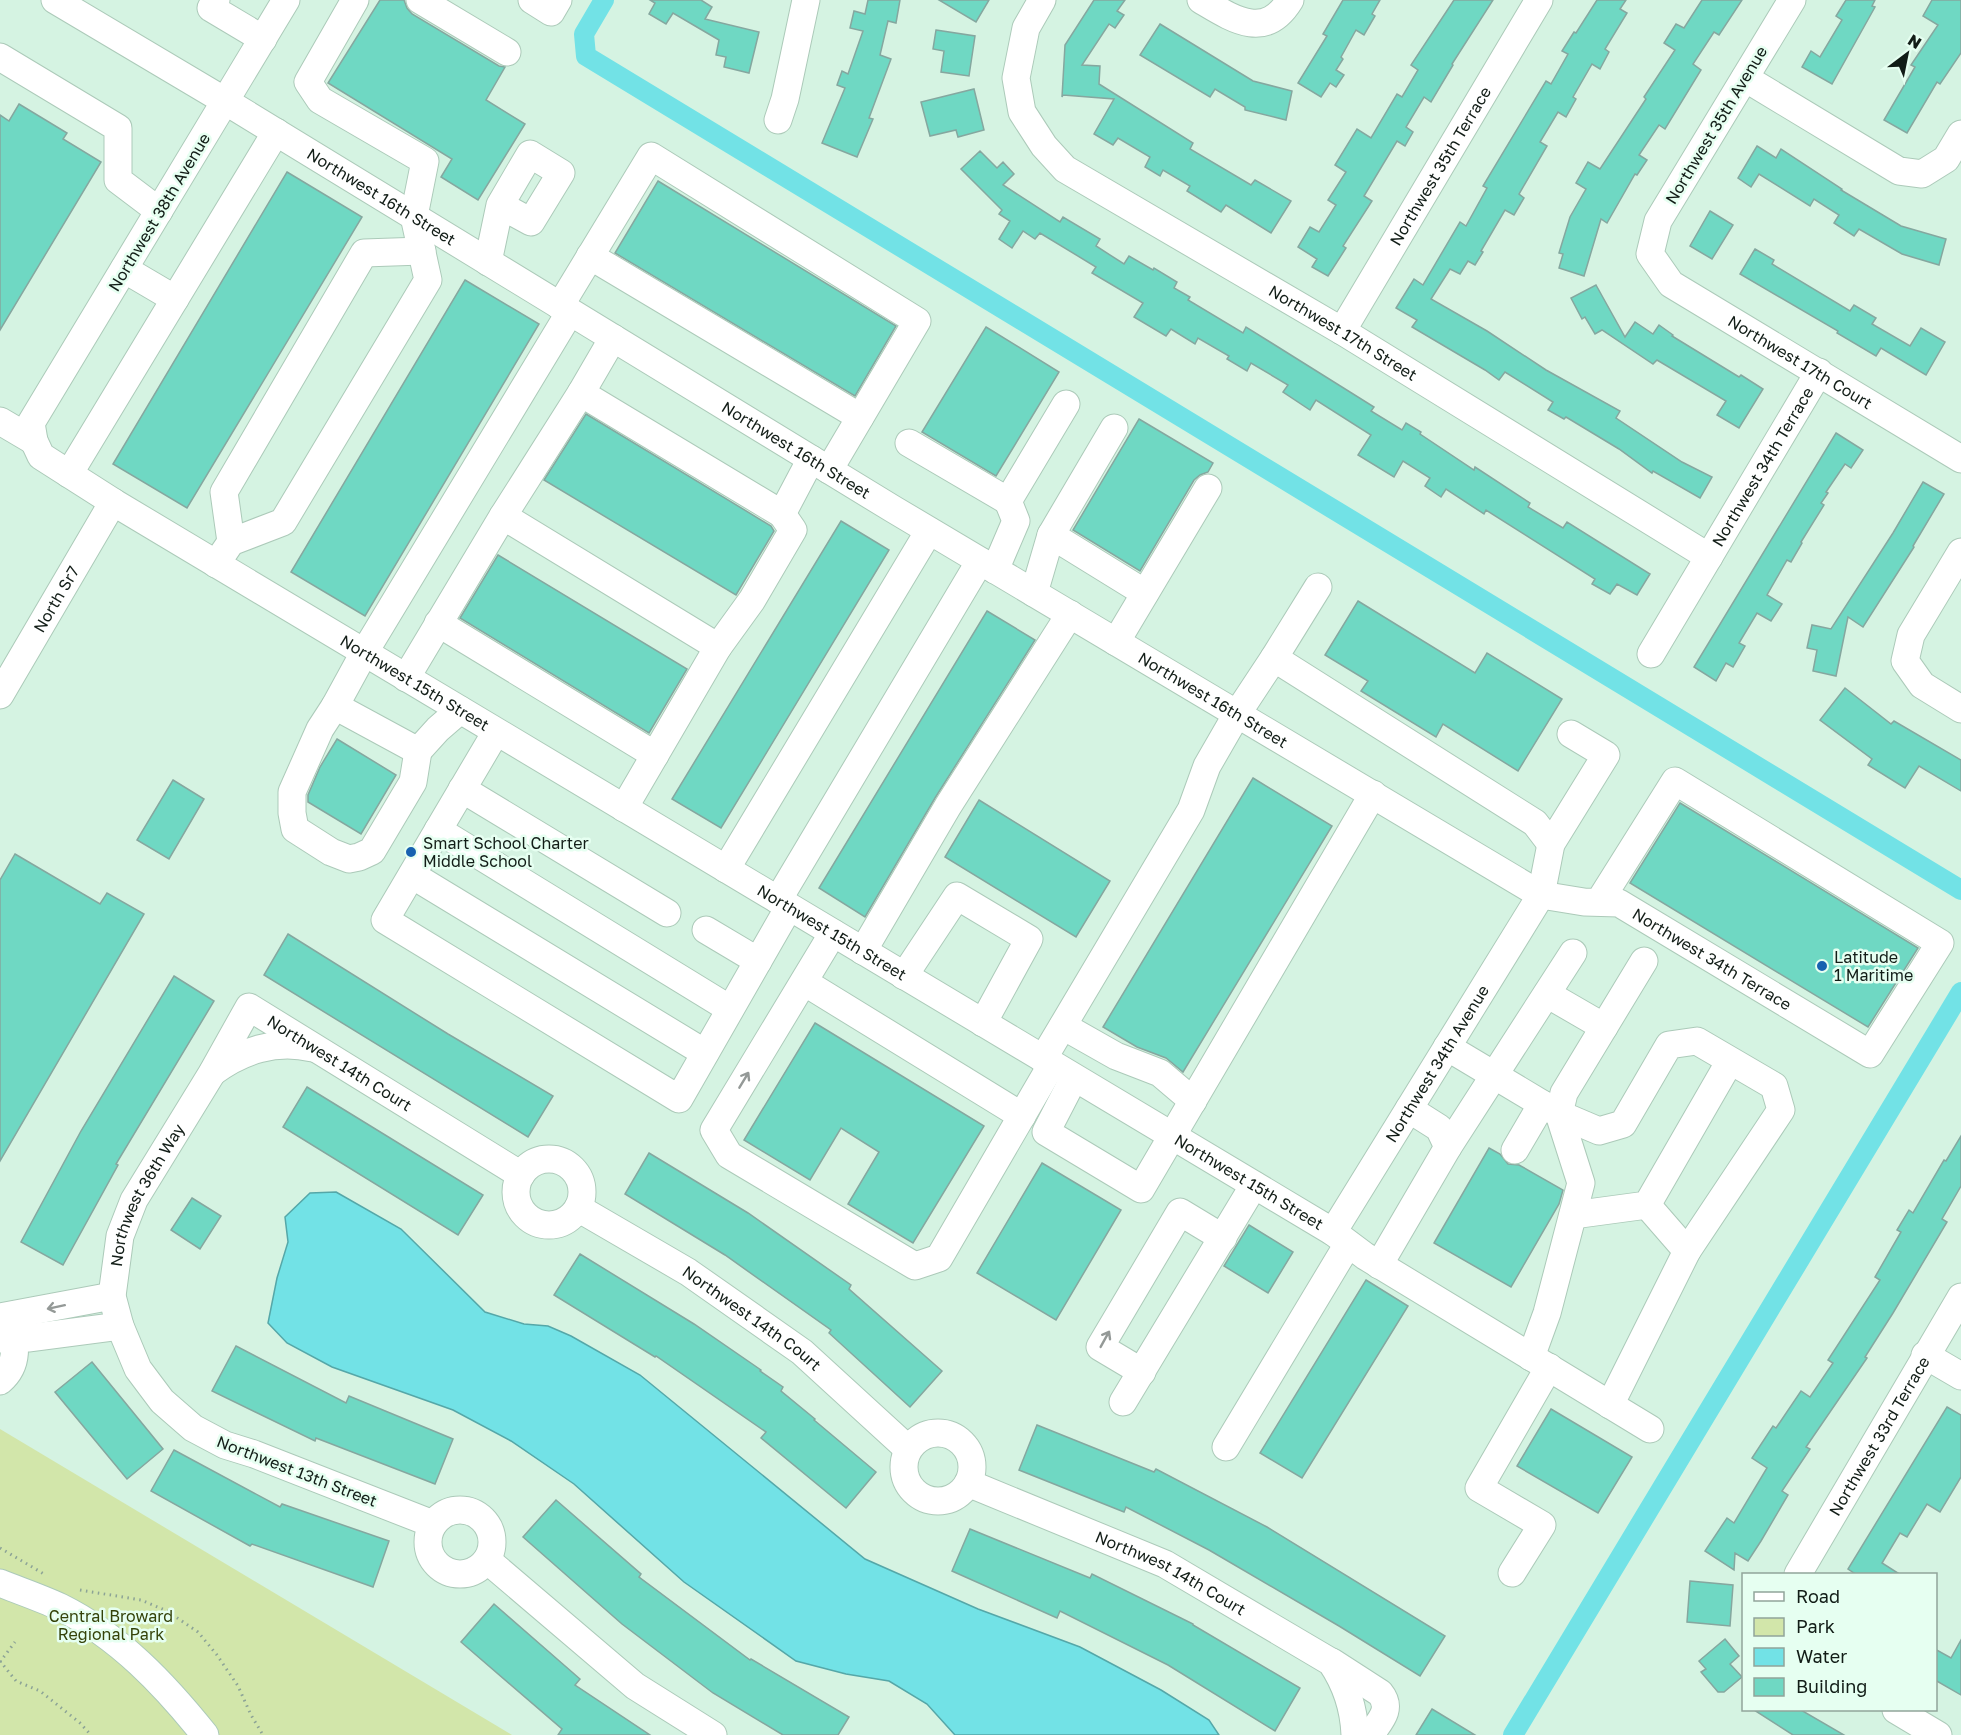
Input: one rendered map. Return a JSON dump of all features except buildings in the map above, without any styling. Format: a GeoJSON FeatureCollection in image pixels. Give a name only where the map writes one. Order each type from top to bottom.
{"type":"FeatureCollection","features":[{"type":"Feature","properties":{"kind":"street","name":"Northwest 16th Street"},"geometry":{"type":"LineString","coordinates":[[55,0],[225,101],[929,531],[1541,895]]}},
{"type":"Feature","properties":{"kind":"street"},"geometry":{"type":"LineString","coordinates":[[216,0],[211,8],[263,39]]}},
{"type":"Feature","properties":{"kind":"street","name":"Northwest 38th Avenue"},"geometry":{"type":"LineString","coordinates":[[32,432],[124,268],[286,0]]}},
{"type":"Feature","properties":{"kind":"street"},"geometry":{"type":"LineString","coordinates":[[355,0],[308,82],[320,100],[425,161],[414,216],[422,251],[428,280],[283,522],[224,553],[224,492],[364,253],[422,251]]}},
{"type":"Feature","properties":{"kind":"street"},"geometry":{"type":"LineString","coordinates":[[420,0],[507,52]]}},
{"type":"Feature","properties":{"kind":"street"},"geometry":{"type":"LineString","coordinates":[[532,0],[551,12],[558,0]]}},
{"type":"Feature","properties":{"kind":"street"},"geometry":{"type":"LineString","coordinates":[[778,120],[788,89],[806,0]]}},
{"type":"Feature","properties":{"kind":"street","name":"Northwest 17th Street"},"geometry":{"type":"LineString","coordinates":[[1042,0],[1026,28],[1016,78],[1022,112],[1044,147],[1065,169],[1342,331],[1709,557]]}},
{"type":"Feature","properties":{"kind":"street"},"geometry":{"type":"LineString","coordinates":[[1202,0],[1236,21],[1263,23],[1284,10],[1290,0]]}},
{"type":"Feature","properties":{"kind":"street","name":"Northwest 35th Terrace"},"geometry":{"type":"LineString","coordinates":[[1342,331],[1539,0]]}},
{"type":"Feature","properties":{"kind":"street","name":"Northwest 35th Avenue"},"geometry":{"type":"LineString","coordinates":[[1650,254],[1658,221],[1792,0]]}},
{"type":"Feature","properties":{"kind":"street"},"geometry":{"type":"LineString","coordinates":[[0,57],[118,128],[118,180],[159,211]]}},
{"type":"Feature","properties":{"kind":"street"},"geometry":{"type":"LineString","coordinates":[[1745,78],[1899,171],[1922,174],[1946,159],[1961,134]]}},
{"type":"Feature","properties":{"kind":"street"},"geometry":{"type":"LineString","coordinates":[[69,474],[276,132]]}},
{"type":"Feature","properties":{"kind":"street"},"geometry":{"type":"LineString","coordinates":[[460,710],[418,751],[413,782],[372,851],[349,859],[331,852],[295,829],[292,792],[321,729],[565,309],[590,256],[651,156],[916,321],[860,417],[782,514]]}},
{"type":"Feature","properties":{"kind":"street"},"geometry":{"type":"LineString","coordinates":[[488,262],[500,205]]}},
{"type":"Feature","properties":{"kind":"street","name":"Northwest 17th Court"},"geometry":{"type":"LineString","coordinates":[[1650,254],[1671,284],[1961,459]]}},
{"type":"Feature","properties":{"kind":"street"},"geometry":{"type":"LineString","coordinates":[[590,256],[860,417]]}},
{"type":"Feature","properties":{"kind":"street"},"geometry":{"type":"LineString","coordinates":[[124,268],[175,299]]}},
{"type":"Feature","properties":{"kind":"street"},"geometry":{"type":"LineString","coordinates":[[406,678],[613,338]]}},
{"type":"Feature","properties":{"kind":"street","name":"Northwest 34th Terrace"},"geometry":{"type":"LineString","coordinates":[[1651,654],[1819,372]]}},
{"type":"Feature","properties":{"kind":"street"},"geometry":{"type":"LineString","coordinates":[[581,393],[782,514],[793,530],[752,600],[718,647],[624,808]]}},
{"type":"Feature","properties":{"kind":"street"},"geometry":{"type":"LineString","coordinates":[[1008,501],[1066,404]]}},
{"type":"Feature","properties":{"kind":"street"},"geometry":{"type":"LineString","coordinates":[[0,421],[32,432]]}},
{"type":"Feature","properties":{"kind":"street"},"geometry":{"type":"LineString","coordinates":[[1034,593],[1051,535],[1114,428]]}},
{"type":"Feature","properties":{"kind":"street","name":"Northwest 15th Street"},"geometry":{"type":"LineString","coordinates":[[32,432],[41,456],[113,502],[224,553],[364,652],[406,678],[1254,1185],[1341,1238],[1379,1265],[1650,1429]]}},
{"type":"Feature","properties":{"kind":"street"},"geometry":{"type":"LineString","coordinates":[[496,732],[385,920],[679,1099],[758,961],[783,904],[1016,521],[1008,501],[909,443]]}},
{"type":"Feature","properties":{"kind":"street"},"geometry":{"type":"LineString","coordinates":[[1116,642],[1208,488]]}},
{"type":"Feature","properties":{"kind":"street","name":"North Sr7"},"geometry":{"type":"LineString","coordinates":[[0,695],[113,502]]}},
{"type":"Feature","properties":{"kind":"street"},"geometry":{"type":"LineString","coordinates":[[503,516],[718,647]]}},
{"type":"Feature","properties":{"kind":"street"},"geometry":{"type":"LineString","coordinates":[[726,869],[929,531]]}},
{"type":"Feature","properties":{"kind":"street"},"geometry":{"type":"LineString","coordinates":[[1051,535],[1145,593]]}},
{"type":"Feature","properties":{"kind":"street"},"geometry":{"type":"LineString","coordinates":[[1961,552],[1911,635],[1905,661],[1922,685],[1961,709]]}},
{"type":"Feature","properties":{"kind":"street"},"geometry":{"type":"LineString","coordinates":[[1318,587],[1237,714],[1207,766],[1191,810],[1063,1026],[1046,1131],[1141,1189],[1373,795]]}},
{"type":"Feature","properties":{"kind":"street"},"geometry":{"type":"LineString","coordinates":[[863,951],[948,806],[1070,614]]}},
{"type":"Feature","properties":{"kind":"street"},"geometry":{"type":"LineString","coordinates":[[438,624],[655,755]]}},
{"type":"Feature","properties":{"kind":"street"},"geometry":{"type":"LineString","coordinates":[[1274,658],[1535,823],[1551,844]]}},
{"type":"Feature","properties":{"kind":"street"},"geometry":{"type":"LineString","coordinates":[[335,706],[418,751]]}},
{"type":"Feature","properties":{"kind":"street"},"geometry":{"type":"LineString","coordinates":[[1541,895],[1551,844],[1606,755],[1571,734]]}},
{"type":"Feature","properties":{"kind":"street","name":"Northwest 34th Terrace"},"geometry":{"type":"LineString","coordinates":[[1541,895],[1584,902],[1619,903],[1870,1054],[1940,943],[1675,781],[1599,902]]}},
{"type":"Feature","properties":{"kind":"street"},"geometry":{"type":"LineString","coordinates":[[462,789],[667,913]]}},
{"type":"Feature","properties":{"kind":"street"},"geometry":{"type":"LineString","coordinates":[[438,830],[730,1009]]}},
{"type":"Feature","properties":{"kind":"street"},"geometry":{"type":"LineString","coordinates":[[412,874],[705,1053]]}},
{"type":"Feature","properties":{"kind":"street","name":"Northwest 34th Avenue"},"geometry":{"type":"LineString","coordinates":[[1226,1447],[1409,1109],[1541,895]]}},
{"type":"Feature","properties":{"kind":"street"},"geometry":{"type":"LineString","coordinates":[[904,976],[957,896],[993,917],[1029,939],[983,1023]]}},
{"type":"Feature","properties":{"kind":"street"},"geometry":{"type":"LineString","coordinates":[[706,930],[758,961]]}},
{"type":"Feature","properties":{"kind":"street"},"geometry":{"type":"LineString","coordinates":[[833,933],[714,1130],[729,1155],[915,1266],[939,1258],[1022,1116],[1056,1067]]}},
{"type":"Feature","properties":{"kind":"street"},"geometry":{"type":"LineString","coordinates":[[1379,1265],[1448,1147],[1573,953]]}},
{"type":"Feature","properties":{"kind":"street"},"geometry":{"type":"LineString","coordinates":[[1515,1150],[1564,1093],[1644,961]]}},
{"type":"Feature","properties":{"kind":"street"},"geometry":{"type":"LineString","coordinates":[[804,982],[1022,1116]]}},
{"type":"Feature","properties":{"kind":"street"},"geometry":{"type":"LineString","coordinates":[[1547,994],[1604,1027]]}},
{"type":"Feature","properties":{"kind":"street","name":"Northwest 14th Court"},"geometry":{"type":"LineString","coordinates":[[249,1007],[521,1175]]}},
{"type":"Feature","properties":{"kind":"street","name":"Northwest 36th Way"},"geometry":{"type":"LineString","coordinates":[[120,1326],[112,1296],[120,1236],[134,1200],[212,1073],[249,1007]]}},
{"type":"Feature","properties":{"kind":"street"},"geometry":{"type":"LineString","coordinates":[[1063,1026],[1116,1056],[1160,1073],[1193,1101]]}},
{"type":"Feature","properties":{"kind":"street"},"geometry":{"type":"LineString","coordinates":[[1447,1047],[1550,1109],[1599,1131],[1623,1124],[1669,1045],[1697,1041],[1774,1086],[1781,1110],[1687,1251],[1610,1405]]}},
{"type":"Feature","properties":{"kind":"street","name":"Northwest 36th Way"},"geometry":{"type":"LineString","coordinates":[[212,1073],[233,1059],[263,1048],[295,1046],[320,1050]]}},
{"type":"Feature","properties":{"kind":"street"},"geometry":{"type":"LineString","coordinates":[[1647,1205],[1730,1061]]}},
{"type":"Feature","properties":{"kind":"street"},"geometry":{"type":"LineString","coordinates":[[1409,1109],[1439,1128],[1448,1147]]}},
{"type":"Feature","properties":{"kind":"street"},"geometry":{"type":"LineString","coordinates":[[1512,1573],[1542,1525],[1479,1488],[1540,1362],[1547,1313],[1581,1183],[1550,1109]]}},
{"type":"Feature","properties":{"kind":"street"},"geometry":{"type":"LineString","coordinates":[[554,1159],[566,1163],[576,1172],[581,1183],[582,1196],[578,1208],[570,1218],[558,1223],[545,1224],[533,1220],[523,1212],[518,1200],[517,1187],[521,1175],[529,1165],[541,1160],[554,1159]]}},
{"type":"Feature","properties":{"kind":"street"},"geometry":{"type":"LineString","coordinates":[[1123,1402],[1254,1185]]}},
{"type":"Feature","properties":{"kind":"street"},"geometry":{"type":"LineString","coordinates":[[1573,1215],[1647,1205]]}},
{"type":"Feature","properties":{"kind":"street"},"geometry":{"type":"LineString","coordinates":[[1647,1205],[1687,1251]]}},
{"type":"Feature","properties":{"kind":"street","name":"Northwest 14th Court"},"geometry":{"type":"LineString","coordinates":[[578,1208],[688,1272],[802,1352],[908,1449]]}},
{"type":"Feature","properties":{"kind":"street"},"geometry":{"type":"LineString","coordinates":[[1142,1372],[1100,1347],[1180,1212],[1223,1238]]}},
{"type":"Feature","properties":{"kind":"street"},"geometry":{"type":"LineString","coordinates":[[6,1328],[112,1296]]}},
{"type":"Feature","properties":{"kind":"street","name":"Northwest 33rd Terrace"},"geometry":{"type":"LineString","coordinates":[[1799,1573],[1961,1297]]}},
{"type":"Feature","properties":{"kind":"street"},"geometry":{"type":"LineString","coordinates":[[6,1328],[61,1335],[120,1326]]}},
{"type":"Feature","properties":{"kind":"street","name":"Northwest 13th Street"},"geometry":{"type":"LineString","coordinates":[[120,1326],[138,1369],[162,1401],[193,1428],[225,1445],[254,1454],[433,1524]]}},
{"type":"Feature","properties":{"kind":"street"},"geometry":{"type":"LineString","coordinates":[[5,1375],[14,1360],[6,1328]]}},
{"type":"Feature","properties":{"kind":"street"},"geometry":{"type":"LineString","coordinates":[[5,1375],[61,1335]]}},
{"type":"Feature","properties":{"kind":"street"},"geometry":{"type":"LineString","coordinates":[[1925,1355],[1961,1376]]}},
{"type":"Feature","properties":{"kind":"street"},"geometry":{"type":"LineString","coordinates":[[942,1432],[955,1437],[965,1445],[971,1457],[972,1471],[968,1484],[960,1494],[947,1500],[934,1501],[921,1497],[911,1488],[905,1476],[904,1462],[908,1449],[917,1439],[929,1433],[942,1432]]}},
{"type":"Feature","properties":{"kind":"street","name":"Northwest 14th Court"},"geometry":{"type":"LineString","coordinates":[[968,1484],[1165,1564],[1330,1662],[1339,1674],[1349,1695],[1355,1735]]}},
{"type":"Feature","properties":{"kind":"street"},"geometry":{"type":"LineString","coordinates":[[454,1510],[466,1510],[478,1515],[487,1524],[492,1536],[492,1548],[487,1560],[478,1569],[466,1574],[454,1574],[442,1569],[433,1560],[429,1548],[428,1536],[433,1524],[442,1515],[454,1510]]}},
{"type":"Feature","properties":{"kind":"street"},"geometry":{"type":"LineString","coordinates":[[487,1560],[635,1686],[713,1735]]}},
{"type":"Feature","properties":{"kind":"street"},"geometry":{"type":"LineString","coordinates":[[0,1583],[61,1608],[92,1626],[157,1679],[205,1735]]}},
{"type":"Feature","properties":{"kind":"street"},"geometry":{"type":"LineString","coordinates":[[1330,1662],[1380,1693],[1385,1699],[1386,1713],[1370,1735]]}},
{"type":"Feature","properties":{"kind":"street"},"geometry":{"type":"LineString","coordinates":[[1898,1711],[1938,1735]]}},
{"type":"Feature","properties":{"kind":"path"},"geometry":{"type":"LineString","coordinates":[[0,1548],[47,1576]]}},
{"type":"Feature","properties":{"kind":"path"},"geometry":{"type":"LineString","coordinates":[[76,1589],[141,1600],[167,1611],[198,1632],[238,1686],[263,1735]]}},
{"type":"Feature","properties":{"kind":"path"},"geometry":{"type":"LineString","coordinates":[[15,1642],[0,1662],[16,1681],[40,1691],[80,1723],[91,1735]]}},
{"type":"Feature","properties":{"kind":"green space","name":"Central Broward Regional Park"},"geometry":{"type":"Polygon","coordinates":[[[0,1429],[512,1735],[0,1735],[0,1429]]]}},
{"type":"Feature","properties":{"kind":"water"},"geometry":{"type":"Polygon","coordinates":[[[336,1192],[401,1229],[485,1312],[524,1324],[548,1326],[571,1336],[640,1375],[865,1559],[978,1609],[1080,1647],[1161,1690],[1209,1720],[1219,1735],[955,1735],[927,1704],[889,1681],[846,1674],[796,1661],[684,1582],[574,1484],[511,1441],[453,1410],[332,1367],[287,1343],[268,1323],[277,1278],[288,1242],[285,1217],[310,1193],[336,1192]]]}},
{"type":"Feature","properties":{"kind":"waterway"},"geometry":{"type":"LineString","coordinates":[[604,0],[584,34],[586,56],[1961,890]]}},
{"type":"Feature","properties":{"kind":"waterway"},"geometry":{"type":"LineString","coordinates":[[1513,1735],[1961,992]]}},
{"type":"Feature","properties":{"kind":"place","name":"Smart School Charter Middle School"},"geometry":{"type":"Point","coordinates":[411,852]}},
{"type":"Feature","properties":{"kind":"place","name":"Latitude 1 Maritime"},"geometry":{"type":"Point","coordinates":[1822,966]}}]}
